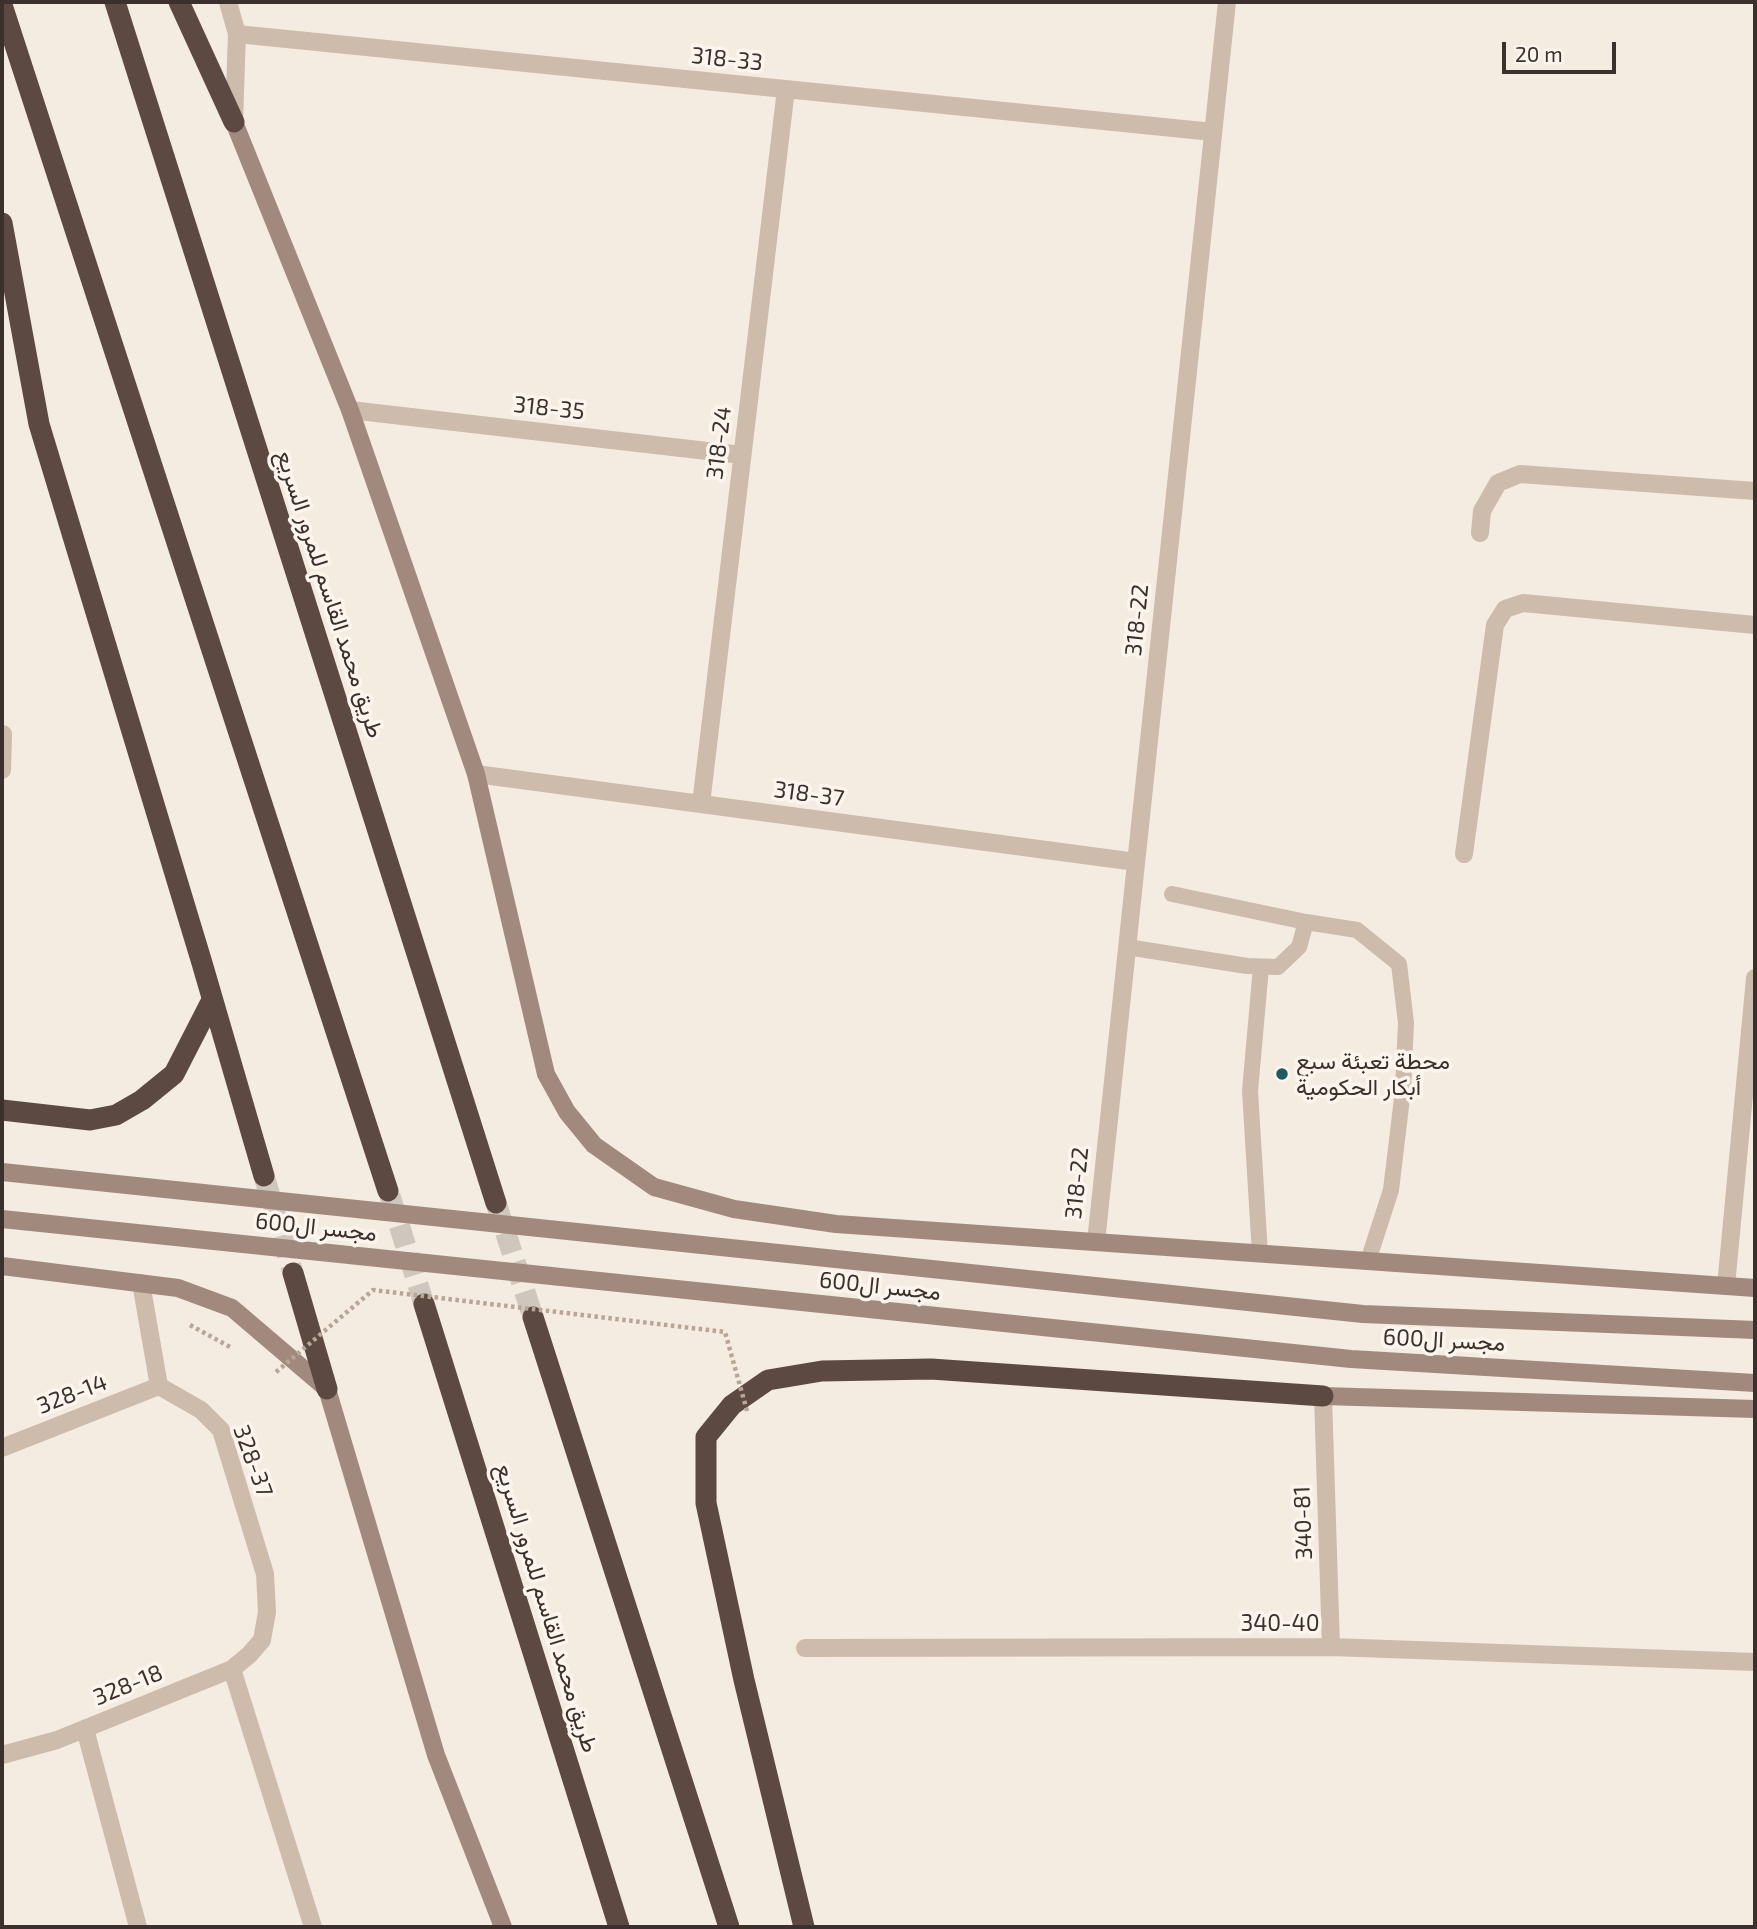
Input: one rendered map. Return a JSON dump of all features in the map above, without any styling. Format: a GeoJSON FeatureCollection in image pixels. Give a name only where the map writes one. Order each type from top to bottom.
{"type":"FeatureCollection","features":[{"type":"Feature","properties":{"kind":"highway","name":"طريق محمد القاسم للمرور السريع"},"geometry":{"type":"LineString","coordinates":[[115,2],[496,1203]]}},
{"type":"Feature","properties":{"kind":"highway"},"geometry":{"type":"LineString","coordinates":[[179,2],[234,122]]}},
{"type":"Feature","properties":{"kind":"highway"},"geometry":{"type":"LineString","coordinates":[[2,5],[388,1191]]}},
{"type":"Feature","properties":{"kind":"highway"},"geometry":{"type":"LineString","coordinates":[[2,223],[39,424],[264,1176]]}},
{"type":"Feature","properties":{"kind":"highway"},"geometry":{"type":"LineString","coordinates":[[2,1110],[90,1120],[116,1115],[142,1100],[174,1074],[212,1000]]}},
{"type":"Feature","properties":{"kind":"highway"},"geometry":{"type":"LineString","coordinates":[[293,1273],[327,1390]]}},
{"type":"Feature","properties":{"kind":"highway","name":"طريق محمد القاسم للمرور السريع"},"geometry":{"type":"LineString","coordinates":[[424,1304],[619,1927]]}},
{"type":"Feature","properties":{"kind":"highway"},"geometry":{"type":"LineString","coordinates":[[533,1317],[729,1927]]}},
{"type":"Feature","properties":{"kind":"highway"},"geometry":{"type":"LineString","coordinates":[[804,1927],[744,1680],[706,1503],[706,1437],[732,1405],[768,1380],[822,1371],[918,1369],[1323,1396]]}},
{"type":"Feature","properties":{"kind":"street"},"geometry":{"type":"LineString","coordinates":[[228,2],[237,34],[234,122],[350,410],[476,774],[546,1074],[567,1112],[594,1145],[654,1187],[734,1209],[836,1224],[1755,1288]]}},
{"type":"Feature","properties":{"kind":"street","name":"318-22"},"geometry":{"type":"LineString","coordinates":[[1096,1242],[1227,2]]}},
{"type":"Feature","properties":{"kind":"street","name":"318-33"},"geometry":{"type":"LineString","coordinates":[[237,34],[1213,132]]}},
{"type":"Feature","properties":{"kind":"street","name":"318-24"},"geometry":{"type":"LineString","coordinates":[[701,804],[786,89]]}},
{"type":"Feature","properties":{"kind":"street","name":"318-35"},"geometry":{"type":"LineString","coordinates":[[350,410],[742,455]]}},
{"type":"Feature","properties":{"kind":"street"},"geometry":{"type":"LineString","coordinates":[[1480,533],[1482,511],[1498,483],[1520,474],[1755,491]]}},
{"type":"Feature","properties":{"kind":"street"},"geometry":{"type":"LineString","coordinates":[[1464,854],[1495,625],[1505,609],[1523,603],[1755,625]]}},
{"type":"Feature","properties":{"kind":"street"},"geometry":{"type":"LineString","coordinates":[[2,734],[2,770]]}},
{"type":"Feature","properties":{"kind":"street","name":"318-37"},"geometry":{"type":"LineString","coordinates":[[476,774],[1136,862]]}},
{"type":"Feature","properties":{"kind":"street"},"geometry":{"type":"LineString","coordinates":[[1726,1286],[1755,978]]}},
{"type":"Feature","properties":{"kind":"street","name":"مجسر ال600"},"geometry":{"type":"LineString","coordinates":[[2,1171],[1363,1314],[1755,1330]]}},
{"type":"Feature","properties":{"kind":"street","name":"مجسر ال600"},"geometry":{"type":"LineString","coordinates":[[2,1219],[1351,1359],[1755,1383]]}},
{"type":"Feature","properties":{"kind":"street"},"geometry":{"type":"LineString","coordinates":[[2,1266],[178,1288],[232,1308],[327,1390],[436,1755],[503,1927]]}},
{"type":"Feature","properties":{"kind":"street"},"geometry":{"type":"LineString","coordinates":[[141,1283],[159,1386]]}},
{"type":"Feature","properties":{"kind":"street","name":"328-14"},"geometry":{"type":"LineString","coordinates":[[2,1448],[159,1386]]}},
{"type":"Feature","properties":{"kind":"street","name":"328-37"},"geometry":{"type":"LineString","coordinates":[[159,1386],[201,1410],[221,1430],[265,1574],[267,1612],[262,1640]]}},
{"type":"Feature","properties":{"kind":"street"},"geometry":{"type":"LineString","coordinates":[[1323,1396],[1755,1409]]}},
{"type":"Feature","properties":{"kind":"street","name":"340-81"},"geometry":{"type":"LineString","coordinates":[[1323,1396],[1331,1647]]}},
{"type":"Feature","properties":{"kind":"street","name":"328-18"},"geometry":{"type":"LineString","coordinates":[[2,1755],[57,1740],[232,1669],[249,1656],[262,1640]]}},
{"type":"Feature","properties":{"kind":"street","name":"340-40"},"geometry":{"type":"LineString","coordinates":[[805,1648],[1331,1647],[1755,1662]]}},
{"type":"Feature","properties":{"kind":"street"},"geometry":{"type":"LineString","coordinates":[[232,1669],[313,1927]]}},
{"type":"Feature","properties":{"kind":"street"},"geometry":{"type":"LineString","coordinates":[[85,1729],[138,1927]]}},
{"type":"Feature","properties":{"kind":"lane"},"geometry":{"type":"LineString","coordinates":[[1172,894],[1357,930],[1398,964],[1406,1023],[1404,1090],[1391,1191],[1368,1261]]}},
{"type":"Feature","properties":{"kind":"lane"},"geometry":{"type":"LineString","coordinates":[[1127,947],[1261,967],[1278,967],[1299,947],[1306,922]]}},
{"type":"Feature","properties":{"kind":"lane"},"geometry":{"type":"LineString","coordinates":[[1260,1254],[1250,1091],[1261,967]]}},
{"type":"Feature","properties":{"kind":"path"},"geometry":{"type":"LineString","coordinates":[[276,1372],[373,1290],[725,1332],[747,1411]]}},
{"type":"Feature","properties":{"kind":"path"},"geometry":{"type":"LineString","coordinates":[[180,1320],[240,1352]]}},
{"type":"Feature","properties":{"kind":"tunnel"},"geometry":{"type":"LineString","coordinates":[[264,1176],[293,1273]]}},
{"type":"Feature","properties":{"kind":"tunnel"},"geometry":{"type":"LineString","coordinates":[[390,1196],[424,1304]]}},
{"type":"Feature","properties":{"kind":"tunnel"},"geometry":{"type":"LineString","coordinates":[[496,1203],[533,1317]]}},
{"type":"Feature","properties":{"kind":"place","name":"محطة تعبئة سبع أبكار الحكومية"},"geometry":{"type":"Point","coordinates":[1282,1074]}}]}
